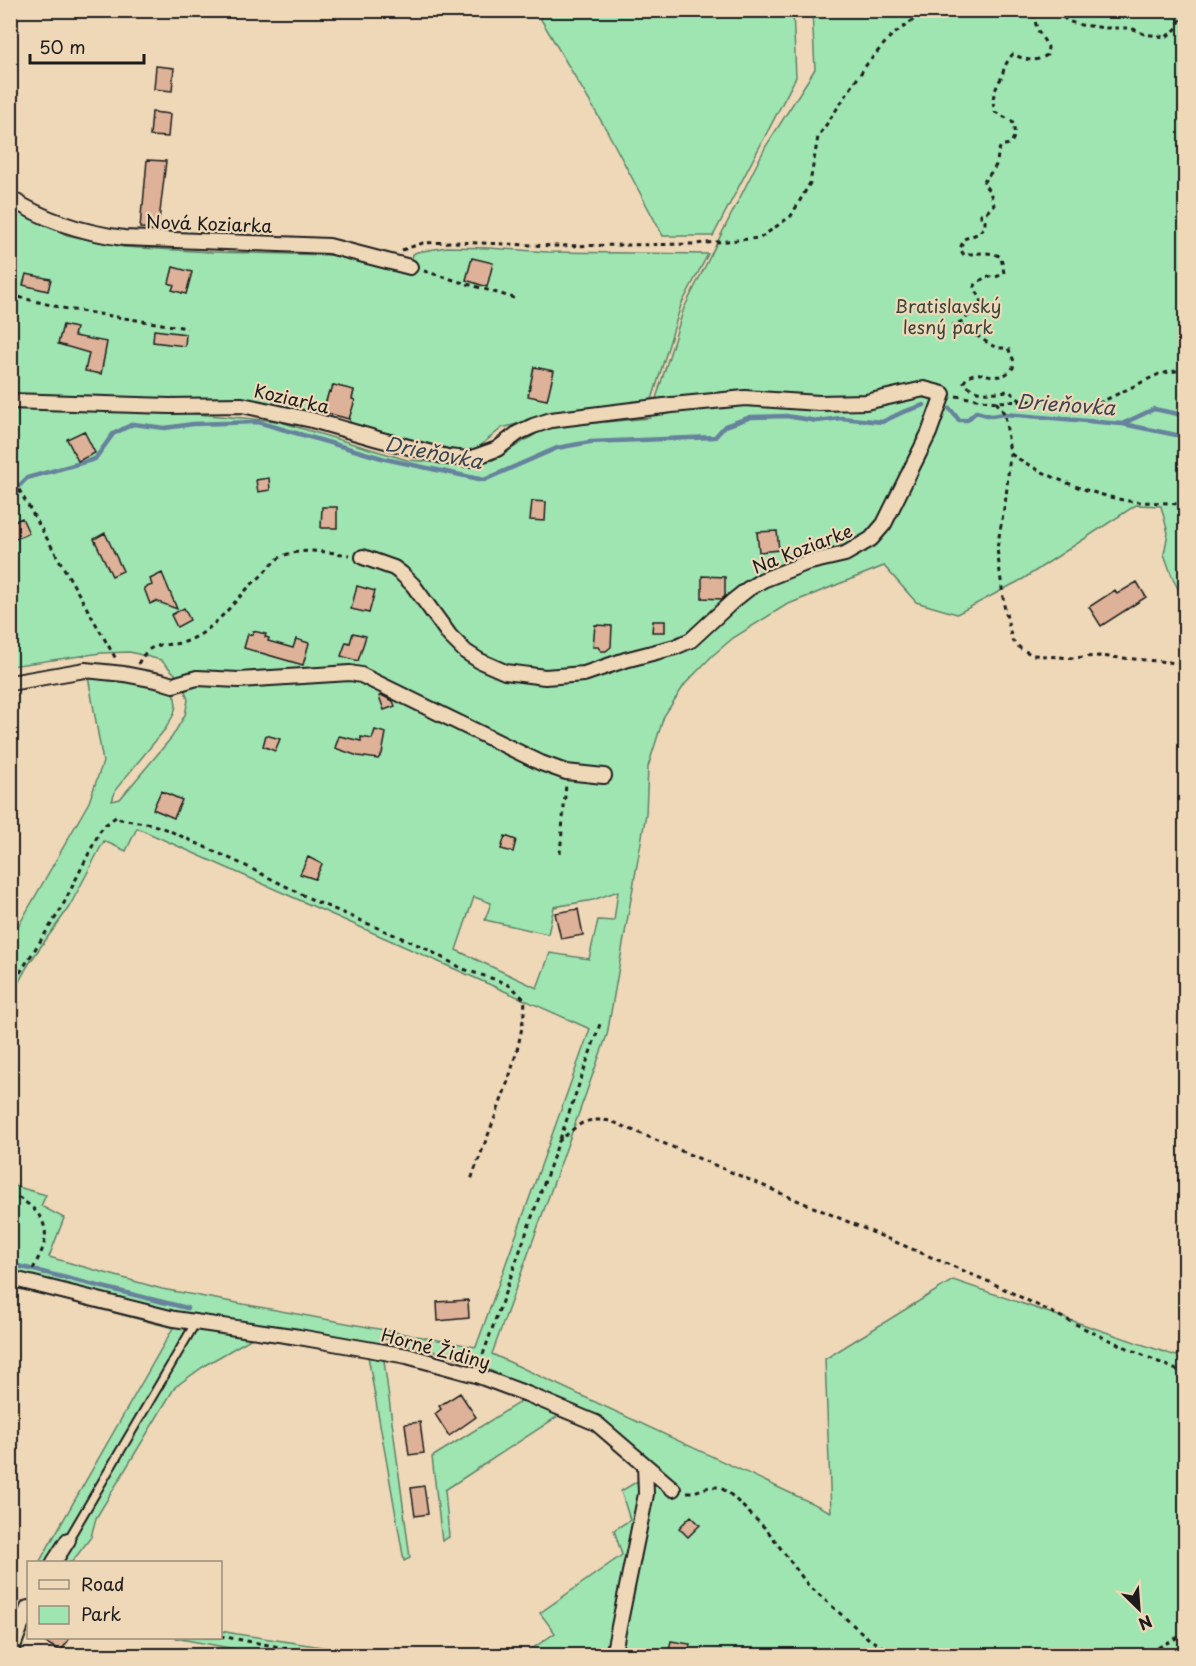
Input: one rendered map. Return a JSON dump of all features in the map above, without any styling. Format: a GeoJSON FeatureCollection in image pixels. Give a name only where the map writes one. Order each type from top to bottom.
{"type":"FeatureCollection","features":[{"type":"Feature","properties":{"kind":"street","name":"Nová Koziarka"},"geometry":{"type":"LineString","coordinates":[[10,198],[69,226],[95,234],[124,238],[329,246],[411,267]]}},
{"type":"Feature","properties":{"kind":"street","name":"Koziarka"},"geometry":{"type":"LineString","coordinates":[[10,401],[169,406],[242,405],[312,420],[447,457],[469,459],[496,449],[519,433],[551,420],[745,398],[819,403],[866,402],[924,389],[944,394]]}},
{"type":"Feature","properties":{"kind":"street","name":"Na Koziarke"},"geometry":{"type":"LineString","coordinates":[[363,557],[394,568],[402,574],[413,585],[450,636],[466,652],[480,661],[505,672],[545,677],[584,674],[691,640],[734,601],[763,580],[806,563],[845,554],[871,539],[884,524],[929,433],[944,394]]}},
{"type":"Feature","properties":{"kind":"street"},"geometry":{"type":"LineString","coordinates":[[10,683],[85,670],[128,675],[173,685],[197,678],[239,680],[350,673],[361,675],[541,763],[567,772],[604,776]]}},
{"type":"Feature","properties":{"kind":"street","name":"Horné Židiny"},"geometry":{"type":"LineString","coordinates":[[10,1278],[148,1313],[407,1356],[476,1375],[596,1424],[673,1489]]}},
{"type":"Feature","properties":{"kind":"street"},"geometry":{"type":"LineString","coordinates":[[613,1656],[646,1494],[645,1466]]}},
{"type":"Feature","properties":{"kind":"street"},"geometry":{"type":"LineString","coordinates":[[55,1561],[68,1540]]}},
{"type":"Feature","properties":{"kind":"street"},"geometry":{"type":"LineString","coordinates":[[10,1654],[27,1611]]}},
{"type":"Feature","properties":{"kind":"lane"},"geometry":{"type":"LineString","coordinates":[[68,1540],[196,1322]]}},
{"type":"Feature","properties":{"kind":"path"},"geometry":{"type":"LineString","coordinates":[[386,259],[407,247],[423,243],[556,246],[695,244],[760,238],[791,216],[810,183],[818,137],[867,64],[890,38],[927,10]]}},
{"type":"Feature","properties":{"kind":"path"},"geometry":{"type":"LineString","coordinates":[[1022,401],[1009,391],[983,392],[964,382],[967,377],[978,372],[996,376],[1005,375],[1013,368],[1014,361],[1008,348],[998,348],[964,327],[953,325],[968,316],[982,312],[981,299],[974,287],[977,283],[987,276],[994,278],[1004,273],[1001,257],[996,254],[964,255],[960,249],[964,239],[985,227],[981,214],[987,213],[994,205],[990,192],[983,183],[995,168],[998,150],[1002,145],[1006,146],[1012,142],[1014,138],[1015,127],[1012,121],[995,112],[993,107],[996,86],[1013,54],[1032,60],[1041,59],[1047,55],[1048,47],[1037,29],[1033,12],[1035,10]]}},
{"type":"Feature","properties":{"kind":"path"},"geometry":{"type":"LineString","coordinates":[[1057,10],[1067,21],[1106,28],[1131,28],[1144,34],[1166,37],[1176,29],[1185,10]]}},
{"type":"Feature","properties":{"kind":"path"},"geometry":{"type":"LineString","coordinates":[[411,267],[514,298]]}},
{"type":"Feature","properties":{"kind":"path"},"geometry":{"type":"LineString","coordinates":[[10,295],[67,309],[187,328]]}},
{"type":"Feature","properties":{"kind":"path"},"geometry":{"type":"LineString","coordinates":[[944,394],[996,402],[1029,401],[1065,408],[1099,403],[1159,374],[1185,369]]}},
{"type":"Feature","properties":{"kind":"path"},"geometry":{"type":"LineString","coordinates":[[996,402],[1005,414],[1010,454],[1006,497],[997,548],[1004,605],[1012,640],[1021,649],[1034,655],[1072,658],[1098,656],[1169,662],[1185,666]]}},
{"type":"Feature","properties":{"kind":"path"},"geometry":{"type":"LineString","coordinates":[[1010,454],[1028,465],[1097,493],[1129,501],[1185,505]]}},
{"type":"Feature","properties":{"kind":"path"},"geometry":{"type":"LineString","coordinates":[[10,474],[128,675],[149,649],[161,644],[184,643],[200,635],[222,618],[266,568],[283,556],[315,551],[363,557]]}},
{"type":"Feature","properties":{"kind":"path"},"geometry":{"type":"LineString","coordinates":[[560,854],[567,772]]}},
{"type":"Feature","properties":{"kind":"path"},"geometry":{"type":"LineString","coordinates":[[10,988],[61,909],[92,845],[105,825],[117,816],[120,819],[151,824],[168,830],[317,902],[423,947],[463,969],[504,983],[519,993],[525,1000],[519,1045],[471,1180]]}},
{"type":"Feature","properties":{"kind":"path"},"geometry":{"type":"LineString","coordinates":[[476,1375],[600,1024]]}},
{"type":"Feature","properties":{"kind":"path"},"geometry":{"type":"LineString","coordinates":[[559,1141],[581,1123],[594,1118],[611,1121],[992,1283],[1098,1335],[1185,1372]]}},
{"type":"Feature","properties":{"kind":"path"},"geometry":{"type":"LineString","coordinates":[[10,1193],[33,1207],[45,1225],[45,1243],[27,1282]]}},
{"type":"Feature","properties":{"kind":"path"},"geometry":{"type":"LineString","coordinates":[[673,1489],[694,1492],[709,1486],[718,1487],[729,1493],[767,1530],[808,1586],[869,1639],[897,1656]]}},
{"type":"Feature","properties":{"kind":"path"},"geometry":{"type":"LineString","coordinates":[[1142,1656],[1185,1633]]}},
{"type":"Feature","properties":{"kind":"path"},"geometry":{"type":"LineString","coordinates":[[222,1636],[328,1656]]}},
{"type":"Feature","properties":{"kind":"green space"},"geometry":{"type":"Polygon","coordinates":[[[536,11],[793,11],[796,77],[713,236],[663,236],[606,129],[536,11]]]}},
{"type":"Feature","properties":{"kind":"green space","name":"Bratislavský lesný park"},"geometry":{"type":"Polygon","coordinates":[[[812,11],[1185,11],[1185,602],[1164,554],[1168,533],[1161,506],[1136,505],[1023,579],[957,614],[916,602],[884,566],[786,605],[733,638],[685,684],[664,716],[648,767],[646,814],[607,1035],[492,1354],[831,1512],[825,1359],[953,1280],[1176,1356],[1185,1349],[1185,1655],[523,1655],[555,1633],[540,1613],[622,1555],[614,1530],[630,1520],[621,1491],[638,1481],[638,1470],[591,1429],[558,1416],[445,1490],[449,1537],[442,1541],[432,1457],[535,1391],[474,1363],[381,1338],[410,1558],[404,1561],[368,1356],[252,1338],[207,1364],[175,1387],[96,1518],[91,1537],[73,1561],[40,1561],[173,1328],[11,1286],[11,1185],[46,1195],[41,1206],[64,1218],[49,1257],[162,1289],[476,1347],[590,1029],[137,828],[126,851],[104,841],[69,907],[27,967],[14,993],[11,1006],[11,939],[89,802],[103,762],[88,676],[121,678],[170,688],[175,698],[174,714],[166,728],[116,789],[112,801],[120,799],[172,737],[185,715],[188,700],[184,687],[161,660],[130,652],[101,653],[11,666],[11,206],[39,223],[67,235],[124,247],[332,255],[409,273],[413,254],[447,247],[548,252],[708,254],[681,305],[651,403],[543,417],[502,428],[470,454],[351,424],[349,419],[354,391],[334,385],[331,392],[329,391],[323,412],[316,415],[241,399],[173,412],[277,421],[407,460],[472,465],[493,460],[547,427],[650,418],[684,308],[766,146],[815,69],[812,11]],[[855,540],[757,575],[680,638],[676,645],[748,589],[862,545],[855,540]],[[618,891],[593,900],[554,907],[548,934],[485,920],[491,903],[474,897],[456,950],[537,988],[550,953],[589,959],[598,920],[614,921],[618,891]]]}},
{"type":"Feature","properties":{"kind":"green space"},"geometry":{"type":"Polygon","coordinates":[[[222,1631],[374,1655],[268,1655],[180,1639],[222,1639],[222,1631]]]}},
{"type":"Feature","properties":{"kind":"building"},"geometry":{"type":"Polygon","coordinates":[[[156,66],[174,68],[172,91],[154,89],[156,66]]]}},
{"type":"Feature","properties":{"kind":"building"},"geometry":{"type":"Polygon","coordinates":[[[152,112],[170,114],[168,137],[150,136],[152,112]]]}},
{"type":"Feature","properties":{"kind":"building"},"geometry":{"type":"Polygon","coordinates":[[[147,160],[166,161],[158,229],[140,228],[147,160]]]}},
{"type":"Feature","properties":{"kind":"building"},"geometry":{"type":"Polygon","coordinates":[[[472,258],[493,263],[487,287],[466,280],[472,258]]]}},
{"type":"Feature","properties":{"kind":"building"},"geometry":{"type":"Polygon","coordinates":[[[173,267],[192,272],[186,294],[172,290],[174,285],[169,283],[173,267]]]}},
{"type":"Feature","properties":{"kind":"building"},"geometry":{"type":"Polygon","coordinates":[[[26,274],[51,279],[48,291],[23,285],[26,274]]]}},
{"type":"Feature","properties":{"kind":"building"},"geometry":{"type":"Polygon","coordinates":[[[63,325],[76,328],[74,336],[107,342],[101,374],[85,371],[89,353],[58,344],[63,325]]]}},
{"type":"Feature","properties":{"kind":"building"},"geometry":{"type":"Polygon","coordinates":[[[154,330],[186,334],[185,346],[153,342],[154,330]]]}},
{"type":"Feature","properties":{"kind":"building"},"geometry":{"type":"Polygon","coordinates":[[[534,367],[554,371],[547,400],[528,396],[534,367]]]}},
{"type":"Feature","properties":{"kind":"building"},"geometry":{"type":"Polygon","coordinates":[[[333,385],[354,390],[352,399],[355,400],[349,419],[323,412],[333,385]]]}},
{"type":"Feature","properties":{"kind":"building"},"geometry":{"type":"Polygon","coordinates":[[[84,431],[95,453],[78,461],[67,439],[84,431]]]}},
{"type":"Feature","properties":{"kind":"building"},"geometry":{"type":"Polygon","coordinates":[[[269,478],[270,490],[258,492],[256,480],[269,478]]]}},
{"type":"Feature","properties":{"kind":"building"},"geometry":{"type":"Polygon","coordinates":[[[532,501],[546,502],[545,521],[530,520],[532,501]]]}},
{"type":"Feature","properties":{"kind":"building"},"geometry":{"type":"Polygon","coordinates":[[[322,507],[337,507],[337,528],[321,528],[322,507]]]}},
{"type":"Feature","properties":{"kind":"building"},"geometry":{"type":"Polygon","coordinates":[[[22,518],[29,533],[10,541],[10,523],[22,518]]]}},
{"type":"Feature","properties":{"kind":"building"},"geometry":{"type":"Polygon","coordinates":[[[777,531],[779,550],[759,552],[757,532],[777,531]]]}},
{"type":"Feature","properties":{"kind":"building"},"geometry":{"type":"Polygon","coordinates":[[[105,533],[123,571],[112,576],[94,539],[105,533]]]}},
{"type":"Feature","properties":{"kind":"building"},"geometry":{"type":"Polygon","coordinates":[[[162,573],[177,609],[156,601],[150,604],[144,588],[152,585],[150,579],[162,573]]]}},
{"type":"Feature","properties":{"kind":"building"},"geometry":{"type":"Polygon","coordinates":[[[702,576],[725,577],[725,596],[722,599],[702,598],[702,576]]]}},
{"type":"Feature","properties":{"kind":"building"},"geometry":{"type":"Polygon","coordinates":[[[1137,582],[1146,597],[1101,626],[1089,607],[1115,590],[1117,594],[1137,582]]]}},
{"type":"Feature","properties":{"kind":"building"},"geometry":{"type":"Polygon","coordinates":[[[357,586],[375,591],[369,613],[351,609],[357,586]]]}},
{"type":"Feature","properties":{"kind":"building"},"geometry":{"type":"Polygon","coordinates":[[[184,608],[190,620],[177,627],[171,615],[184,608]]]}},
{"type":"Feature","properties":{"kind":"building"},"geometry":{"type":"Polygon","coordinates":[[[653,621],[665,621],[665,632],[652,632],[653,621]]]}},
{"type":"Feature","properties":{"kind":"building"},"geometry":{"type":"Polygon","coordinates":[[[595,625],[612,626],[611,647],[606,651],[593,647],[595,625]]]}},
{"type":"Feature","properties":{"kind":"building"},"geometry":{"type":"Polygon","coordinates":[[[253,631],[266,634],[268,641],[293,648],[296,639],[309,643],[303,665],[244,648],[248,634],[252,635],[253,631]]]}},
{"type":"Feature","properties":{"kind":"building"},"geometry":{"type":"Polygon","coordinates":[[[353,633],[366,636],[358,661],[341,656],[346,642],[350,643],[353,633]]]}},
{"type":"Feature","properties":{"kind":"building"},"geometry":{"type":"Polygon","coordinates":[[[379,696],[393,701],[395,706],[384,710],[379,696]]]}},
{"type":"Feature","properties":{"kind":"building"},"geometry":{"type":"Polygon","coordinates":[[[375,730],[386,733],[382,754],[378,759],[358,756],[335,748],[339,736],[361,741],[361,737],[372,739],[375,730]]]}},
{"type":"Feature","properties":{"kind":"building"},"geometry":{"type":"Polygon","coordinates":[[[266,735],[280,739],[275,751],[263,746],[266,735]]]}},
{"type":"Feature","properties":{"kind":"building"},"geometry":{"type":"Polygon","coordinates":[[[161,791],[182,800],[174,818],[153,809],[161,791]]]}},
{"type":"Feature","properties":{"kind":"building"},"geometry":{"type":"Polygon","coordinates":[[[505,836],[516,840],[513,852],[501,849],[505,836]]]}},
{"type":"Feature","properties":{"kind":"building"},"geometry":{"type":"Polygon","coordinates":[[[308,857],[322,864],[315,879],[300,874],[308,857]]]}},
{"type":"Feature","properties":{"kind":"building"},"geometry":{"type":"Polygon","coordinates":[[[578,909],[583,935],[561,939],[555,913],[578,909]]]}},
{"type":"Feature","properties":{"kind":"building"},"geometry":{"type":"Polygon","coordinates":[[[468,1300],[469,1318],[438,1321],[437,1302],[468,1300]]]}},
{"type":"Feature","properties":{"kind":"building"},"geometry":{"type":"Polygon","coordinates":[[[460,1393],[476,1417],[449,1436],[435,1414],[441,1409],[439,1406],[460,1393]]]}},
{"type":"Feature","properties":{"kind":"building"},"geometry":{"type":"Polygon","coordinates":[[[420,1422],[424,1453],[409,1455],[405,1424],[420,1422]]]}},
{"type":"Feature","properties":{"kind":"building"},"geometry":{"type":"Polygon","coordinates":[[[424,1486],[428,1514],[415,1516],[411,1488],[424,1486]]]}},
{"type":"Feature","properties":{"kind":"building"},"geometry":{"type":"Polygon","coordinates":[[[691,1516],[700,1525],[688,1537],[679,1528],[691,1516]]]}},
{"type":"Feature","properties":{"kind":"building"},"geometry":{"type":"Polygon","coordinates":[[[39,1639],[69,1639],[61,1651],[39,1639]]]}},
{"type":"Feature","properties":{"kind":"building"},"geometry":{"type":"Polygon","coordinates":[[[671,1641],[690,1644],[688,1656],[668,1654],[671,1641]]]}},
{"type":"Feature","properties":{"kind":"waterway","name":"Drieňovka"},"geometry":{"type":"LineString","coordinates":[[19,486],[27,478],[95,459],[113,434],[133,424],[165,428],[193,424],[258,422],[385,459],[484,480],[557,448],[590,442],[715,437],[725,426],[751,417],[786,416],[817,421],[841,418],[882,422],[924,405]]}},
{"type":"Feature","properties":{"kind":"waterway","name":"Drieňovka"},"geometry":{"type":"LineString","coordinates":[[950,409],[959,420],[967,420],[976,412],[991,416],[1005,414],[1122,424],[1154,409],[1183,415],[1186,413]]}},
{"type":"Feature","properties":{"kind":"waterway"},"geometry":{"type":"LineString","coordinates":[[1123,424],[1186,437]]}},
{"type":"Feature","properties":{"kind":"waterway"},"geometry":{"type":"LineString","coordinates":[[10,1264],[187,1308]]}}]}
